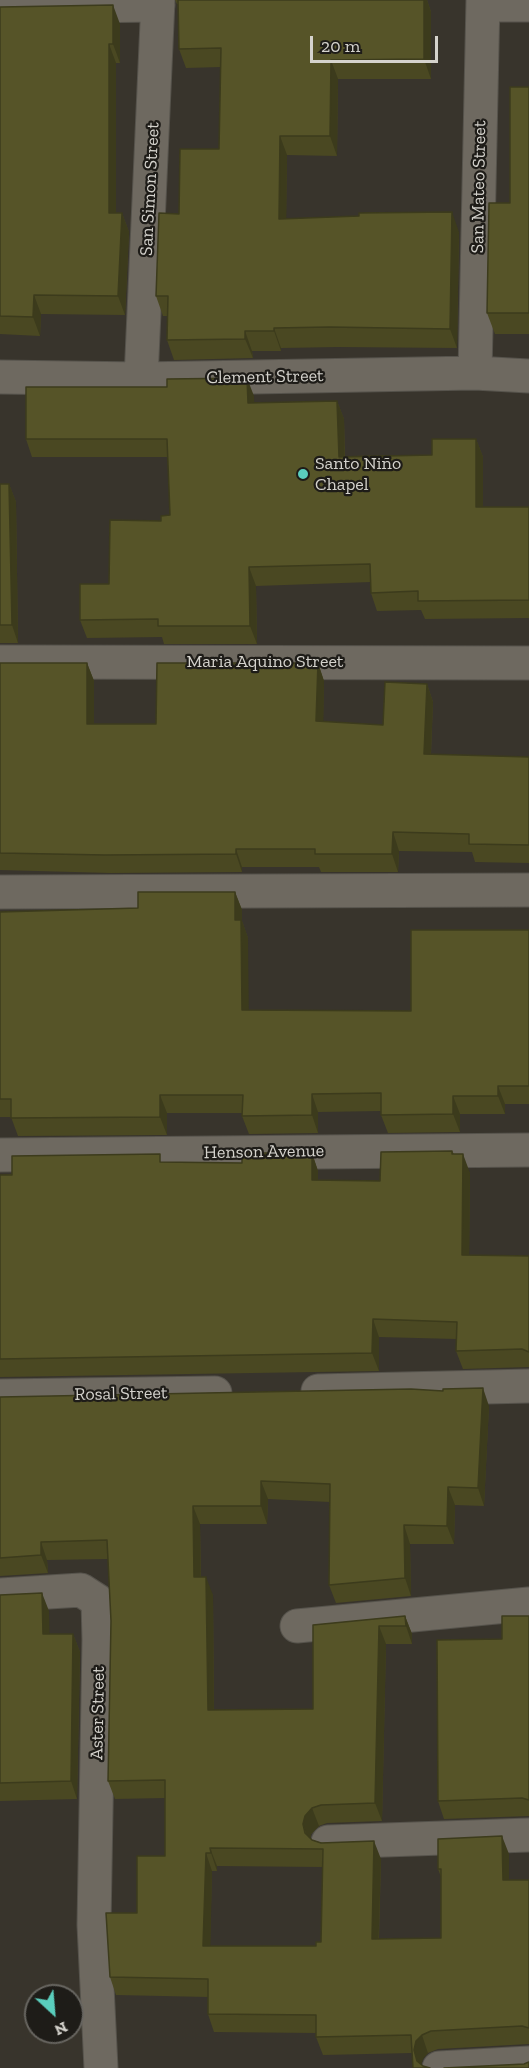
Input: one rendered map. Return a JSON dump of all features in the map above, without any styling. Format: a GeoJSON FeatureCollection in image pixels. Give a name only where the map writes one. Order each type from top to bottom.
{"type":"FeatureCollection","features":[{"type":"Feature","properties":{"kind":"street"},"geometry":{"type":"LineString","coordinates":[[0,7],[158,3]]}},
{"type":"Feature","properties":{"kind":"street","name":"San Simon Street"},"geometry":{"type":"LineString","coordinates":[[141,379],[158,3]]}},
{"type":"Feature","properties":{"kind":"street"},"geometry":{"type":"LineString","coordinates":[[483,3],[529,5]]}},
{"type":"Feature","properties":{"kind":"street","name":"San Mateo Street"},"geometry":{"type":"LineString","coordinates":[[475,373],[483,3]]}},
{"type":"Feature","properties":{"kind":"street","name":"Clement Street"},"geometry":{"type":"LineString","coordinates":[[0,377],[141,379],[475,373],[529,376]]}},
{"type":"Feature","properties":{"kind":"street","name":"Maria Aquino Street"},"geometry":{"type":"LineString","coordinates":[[0,662],[529,663]]}},
{"type":"Feature","properties":{"kind":"street"},"geometry":{"type":"LineString","coordinates":[[0,892],[529,890]]}},
{"type":"Feature","properties":{"kind":"street","name":"Henson Avenue"},"geometry":{"type":"LineString","coordinates":[[0,1155],[529,1150]]}},
{"type":"Feature","properties":{"kind":"street"},"geometry":{"type":"LineString","coordinates":[[284,1392],[529,1386]]}},
{"type":"Feature","properties":{"kind":"street","name":"Rosal Street"},"geometry":{"type":"LineString","coordinates":[[0,1396],[248,1393]]}},
{"type":"Feature","properties":{"kind":"street","name":"Aster Street"},"geometry":{"type":"LineString","coordinates":[[0,1595],[81,1590],[98,1601],[94,1925],[101,2068]]}},
{"type":"Feature","properties":{"kind":"street"},"geometry":{"type":"LineString","coordinates":[[297,1626],[529,1604]]}},
{"type":"Feature","properties":{"kind":"street"},"geometry":{"type":"LineString","coordinates":[[328,1842],[529,1835]]}},
{"type":"Feature","properties":{"kind":"street"},"geometry":{"type":"LineString","coordinates":[[439,2068],[529,2063]]}},
{"type":"Feature","properties":{"kind":"building"},"geometry":{"type":"Polygon","coordinates":[[[178,0],[424,0],[424,59],[331,60],[330,136],[280,136],[279,219],[359,216],[359,213],[452,212],[450,329],[274,328],[274,331],[245,331],[245,339],[167,340],[168,296],[156,296],[159,213],[179,214],[180,149],[219,149],[221,48],[179,49],[178,0]]]}},
{"type":"Feature","properties":{"kind":"building"},"geometry":{"type":"Polygon","coordinates":[[[113,5],[113,44],[109,44],[109,213],[122,213],[118,296],[34,295],[33,317],[0,316],[0,7],[113,5]]]}},
{"type":"Feature","properties":{"kind":"building"},"geometry":{"type":"Polygon","coordinates":[[[510,87],[529,87],[529,313],[487,313],[489,203],[510,203],[510,87]]]}},
{"type":"Feature","properties":{"kind":"building"},"geometry":{"type":"Polygon","coordinates":[[[247,378],[248,403],[337,401],[339,457],[432,455],[432,439],[476,439],[476,507],[529,507],[529,600],[418,601],[418,591],[371,593],[370,564],[249,567],[250,626],[158,626],[158,619],[80,620],[80,584],[109,584],[110,520],[161,521],[161,516],[170,515],[167,439],[26,439],[26,387],[167,387],[167,379],[247,378]]]}},
{"type":"Feature","properties":{"kind":"building"},"geometry":{"type":"Polygon","coordinates":[[[0,484],[9,484],[12,625],[0,625],[0,484]]]}},
{"type":"Feature","properties":{"kind":"building"},"geometry":{"type":"Polygon","coordinates":[[[0,663],[87,663],[87,724],[156,724],[157,663],[318,663],[316,721],[383,725],[385,682],[427,684],[424,754],[529,757],[529,845],[469,844],[469,834],[393,832],[392,854],[315,854],[315,849],[236,849],[236,854],[0,853],[0,663]]]}},
{"type":"Feature","properties":{"kind":"building"},"geometry":{"type":"Polygon","coordinates":[[[138,892],[235,892],[235,920],[241,920],[242,1010],[411,1011],[411,930],[529,930],[529,1086],[498,1086],[498,1096],[453,1096],[453,1114],[381,1115],[381,1093],[312,1094],[312,1115],[242,1116],[243,1095],[160,1095],[160,1117],[11,1118],[11,1099],[0,1099],[0,912],[138,908],[138,892]]]}},
{"type":"Feature","properties":{"kind":"building"},"geometry":{"type":"Polygon","coordinates":[[[452,1151],[452,1154],[463,1154],[462,1255],[529,1256],[529,1352],[522,1349],[456,1351],[457,1322],[373,1319],[372,1353],[0,1359],[0,1175],[12,1175],[12,1156],[160,1154],[160,1162],[242,1163],[242,1153],[312,1153],[312,1180],[380,1181],[381,1152],[452,1151]]]}},
{"type":"Feature","properties":{"kind":"building"},"geometry":{"type":"Polygon","coordinates":[[[483,1388],[478,1488],[448,1487],[447,1526],[404,1525],[405,1578],[329,1585],[330,1484],[261,1481],[261,1506],[193,1506],[194,1577],[206,1577],[208,1710],[313,1709],[313,1625],[405,1616],[406,1626],[379,1626],[375,1803],[321,1805],[312,1808],[305,1816],[303,1824],[305,1833],[312,1840],[321,1843],[374,1841],[372,1939],[441,1938],[441,1869],[438,1869],[438,1839],[502,1836],[503,1880],[529,1880],[529,2028],[522,2026],[431,2031],[416,2041],[414,2050],[417,2061],[430,2068],[413,2068],[411,2035],[316,2037],[316,2015],[208,2014],[208,1979],[110,1977],[106,1913],[137,1913],[137,1856],[165,1856],[165,1780],[108,1781],[111,1621],[107,1540],[41,1542],[41,1555],[0,1558],[0,1397],[411,1389],[443,1391],[443,1389],[483,1388]],[[210,1848],[211,1853],[206,1853],[203,1946],[316,1946],[316,1942],[321,1942],[323,1849],[210,1848]]]}},
{"type":"Feature","properties":{"kind":"building"},"geometry":{"type":"Polygon","coordinates":[[[42,1593],[43,1634],[73,1634],[71,1781],[0,1783],[0,1595],[42,1593]]]}},
{"type":"Feature","properties":{"kind":"building"},"geometry":{"type":"Polygon","coordinates":[[[502,1616],[529,1616],[529,1800],[522,1798],[438,1801],[437,1640],[502,1639],[502,1616]]]}},
{"type":"Feature","properties":{"kind":"building"},"geometry":{"type":"Polygon","coordinates":[[[529,2062],[529,2068],[444,2068],[524,2064],[529,2062]]]}},
{"type":"Feature","properties":{"kind":"place","name":"Santo Niño Chapel"},"geometry":{"type":"Point","coordinates":[303,474]}}]}
